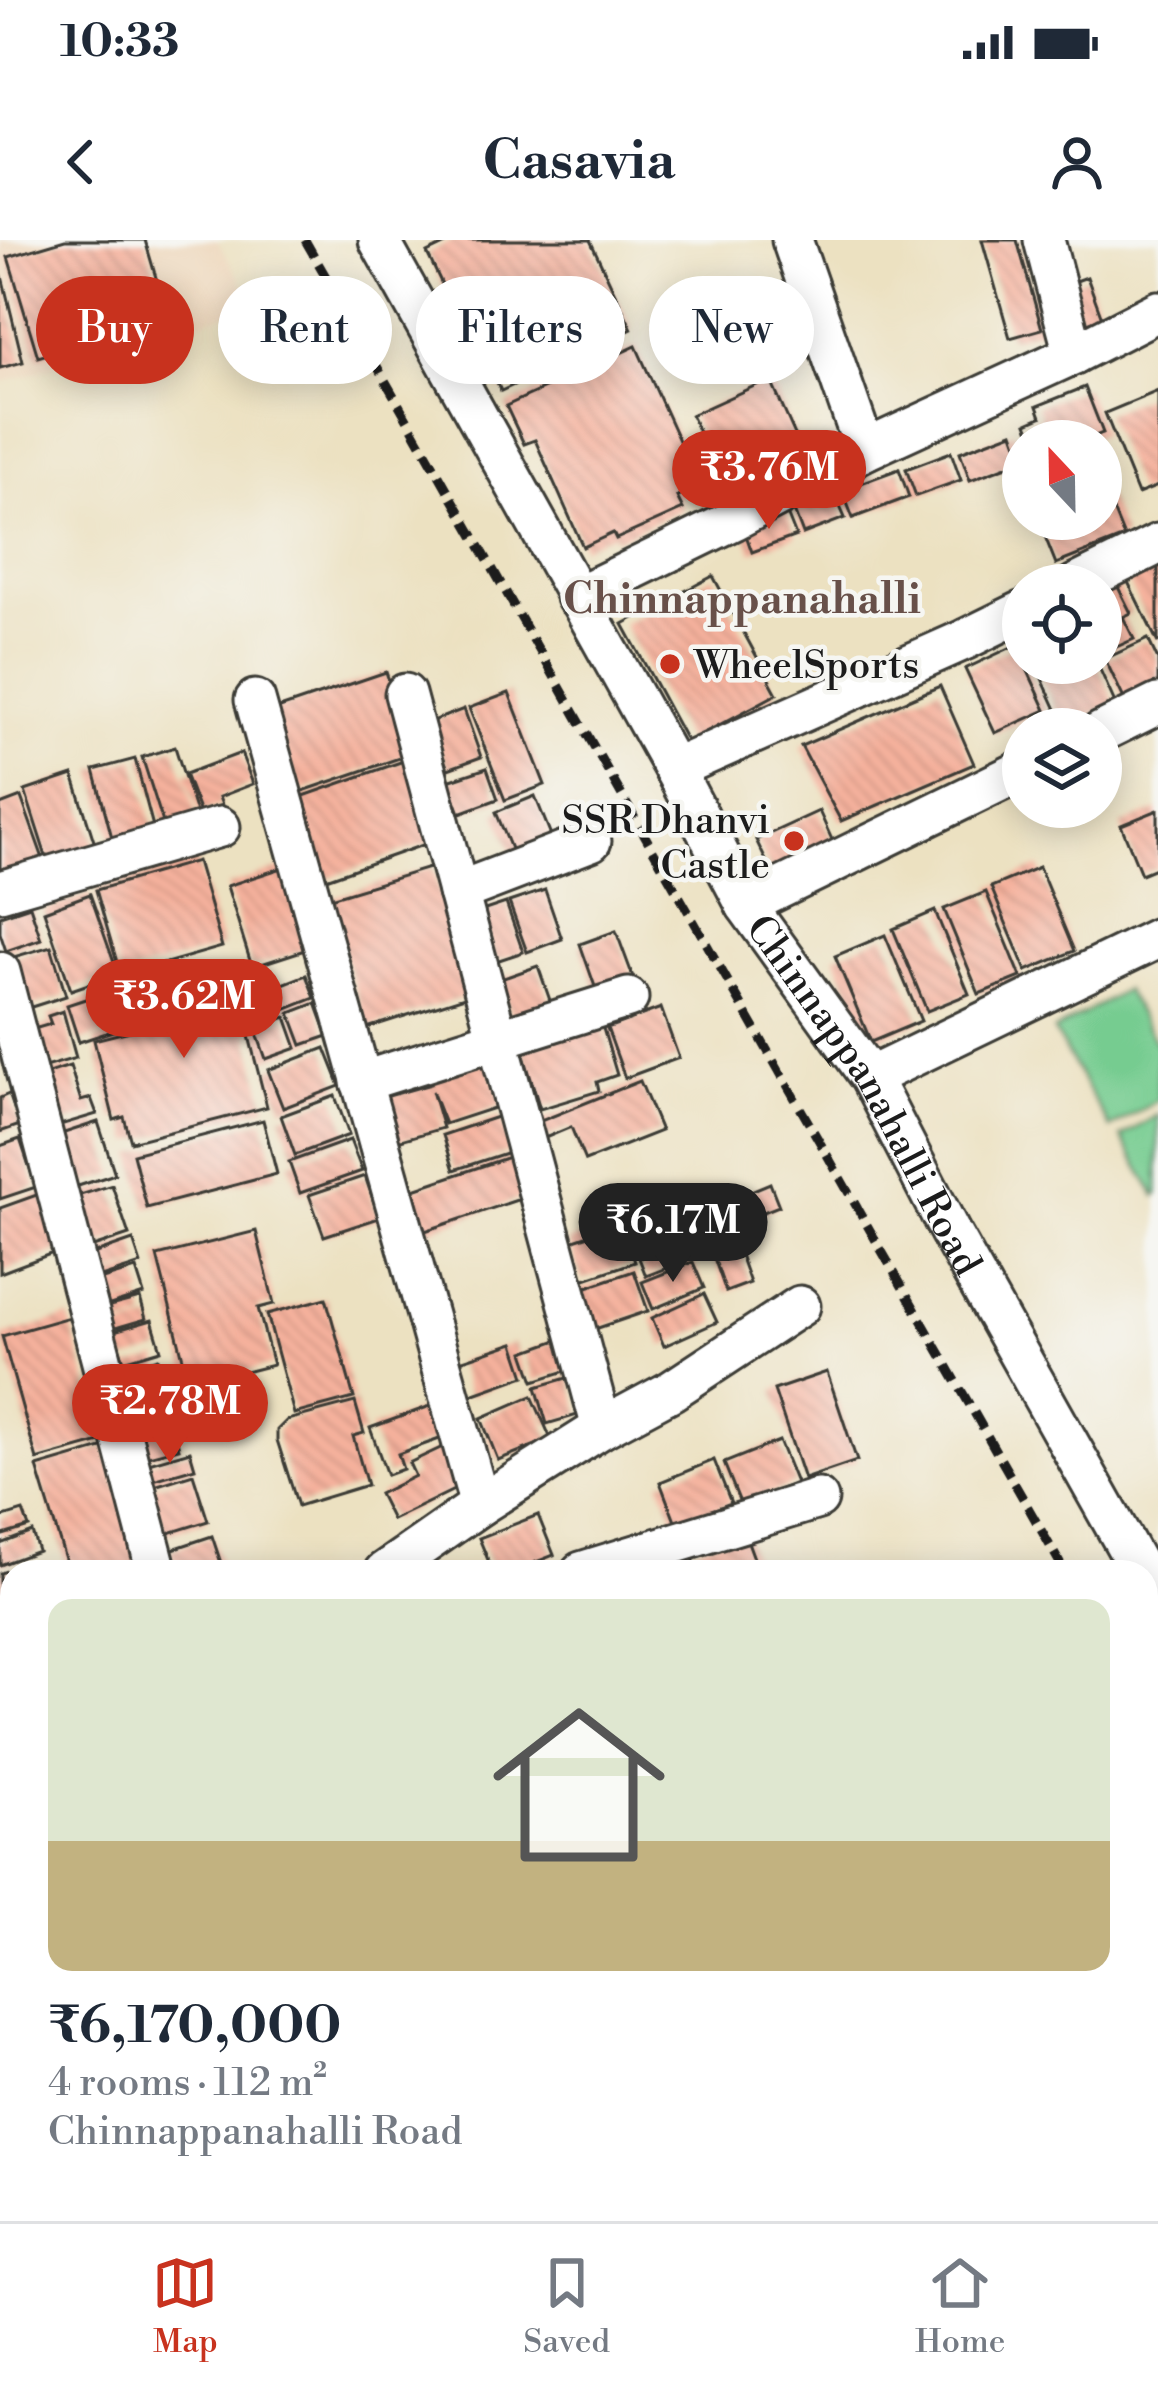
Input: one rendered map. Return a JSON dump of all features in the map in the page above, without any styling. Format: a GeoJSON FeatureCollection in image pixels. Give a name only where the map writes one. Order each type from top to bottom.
{"type":"FeatureCollection","features":[{"type":"Feature","properties":{"kind":"street","name":"Chinnappanahalli Road"},"geometry":{"type":"LineString","coordinates":[[379,240],[746,905],[870,1077],[950,1232],[1134,1560]]}},
{"type":"Feature","properties":{"kind":"street"},"geometry":{"type":"LineString","coordinates":[[792,240],[865,450]]}},
{"type":"Feature","properties":{"kind":"street"},"geometry":{"type":"LineString","coordinates":[[1044,240],[1074,354]]}},
{"type":"Feature","properties":{"kind":"street"},"geometry":{"type":"LineString","coordinates":[[576,597],[865,450],[1158,311]]}},
{"type":"Feature","properties":{"kind":"street"},"geometry":{"type":"LineString","coordinates":[[1118,564],[1158,544]]}},
{"type":"Feature","properties":{"kind":"street"},"geometry":{"type":"LineString","coordinates":[[674,769],[1002,621]]}},
{"type":"Feature","properties":{"kind":"street"},"geometry":{"type":"LineString","coordinates":[[405,694],[602,1427]]}},
{"type":"Feature","properties":{"kind":"street"},"geometry":{"type":"LineString","coordinates":[[255,700],[480,1505]]}},
{"type":"Feature","properties":{"kind":"street"},"geometry":{"type":"LineString","coordinates":[[1122,722],[1158,704]]}},
{"type":"Feature","properties":{"kind":"street"},"geometry":{"type":"LineString","coordinates":[[746,905],[1002,780]]}},
{"type":"Feature","properties":{"kind":"street"},"geometry":{"type":"LineString","coordinates":[[0,891],[220,827]]}},
{"type":"Feature","properties":{"kind":"street"},"geometry":{"type":"LineString","coordinates":[[458,892],[591,841]]}},
{"type":"Feature","properties":{"kind":"street"},"geometry":{"type":"LineString","coordinates":[[870,1077],[1158,938]]}},
{"type":"Feature","properties":{"kind":"street"},"geometry":{"type":"LineString","coordinates":[[0,972],[155,1560]]}},
{"type":"Feature","properties":{"kind":"street"},"geometry":{"type":"LineString","coordinates":[[361,1082],[628,998]]}},
{"type":"Feature","properties":{"kind":"street"},"geometry":{"type":"LineString","coordinates":[[401,1560],[602,1427],[671,1391],[800,1306]]}},
{"type":"Feature","properties":{"kind":"street"},"geometry":{"type":"LineString","coordinates":[[620,1560],[818,1499]]}},
{"type":"Feature","properties":{"kind":"shaded area"},"geometry":{"type":"Polygon","coordinates":[[[0,240],[217,240],[238,276],[218,276],[218,316],[194,324],[194,276],[36,276],[36,372],[0,383],[0,240]]]}},
{"type":"Feature","properties":{"kind":"green space"},"geometry":{"type":"Polygon","coordinates":[[[1125,990],[1158,1046],[1158,1100],[1110,1128],[1054,1031],[1125,990]]]}},
{"type":"Feature","properties":{"kind":"green space"},"geometry":{"type":"Polygon","coordinates":[[[1158,1115],[1158,1194],[1156,1196],[1121,1137],[1158,1115]]]}},
{"type":"Feature","properties":{"kind":"building"},"geometry":{"type":"Polygon","coordinates":[[[65,240],[145,240],[155,276],[36,276],[36,350],[8,257],[65,240]]]}},
{"type":"Feature","properties":{"kind":"building"},"geometry":{"type":"Polygon","coordinates":[[[454,240],[590,240],[607,276],[438,276],[427,253],[454,240]]]}},
{"type":"Feature","properties":{"kind":"building"},"geometry":{"type":"Polygon","coordinates":[[[982,240],[1017,240],[1042,329],[1010,338],[982,240]]]}},
{"type":"Feature","properties":{"kind":"building"},"geometry":{"type":"Polygon","coordinates":[[[0,277],[23,362],[0,368],[0,277]]]}},
{"type":"Feature","properties":{"kind":"building"},"geometry":{"type":"Polygon","coordinates":[[[1087,277],[1102,318],[1082,325],[1068,284],[1087,277]]]}},
{"type":"Feature","properties":{"kind":"building"},"geometry":{"type":"Polygon","coordinates":[[[636,346],[649,384],[653,384],[700,487],[677,497],[683,509],[616,539],[613,533],[583,547],[535,440],[524,444],[506,406],[554,384],[625,384],[625,351],[636,346]]]}},
{"type":"Feature","properties":{"kind":"building"},"geometry":{"type":"Polygon","coordinates":[[[759,384],[772,384],[800,446],[722,482],[691,415],[759,384]]]}},
{"type":"Feature","properties":{"kind":"building"},"geometry":{"type":"Polygon","coordinates":[[[1085,387],[1098,420],[1034,420],[1041,417],[1037,406],[1085,387]]]}},
{"type":"Feature","properties":{"kind":"building"},"geometry":{"type":"Polygon","coordinates":[[[1158,391],[1158,486],[1138,494],[1122,455],[1122,420],[1108,420],[1105,413],[1158,391]]]}},
{"type":"Feature","properties":{"kind":"building"},"geometry":{"type":"Polygon","coordinates":[[[1002,436],[1002,468],[970,480],[960,452],[1002,436]]]}},
{"type":"Feature","properties":{"kind":"building"},"geometry":{"type":"Polygon","coordinates":[[[951,452],[961,480],[916,496],[906,469],[951,452]]]}},
{"type":"Feature","properties":{"kind":"building"},"geometry":{"type":"Polygon","coordinates":[[[899,469],[909,497],[853,518],[842,490],[899,469]]]}},
{"type":"Feature","properties":{"kind":"building"},"geometry":{"type":"Polygon","coordinates":[[[834,493],[845,518],[803,534],[793,508],[834,493]]]}},
{"type":"Feature","properties":{"kind":"building"},"geometry":{"type":"Polygon","coordinates":[[[786,511],[796,536],[752,552],[743,527],[786,511]]]}},
{"type":"Feature","properties":{"kind":"building"},"geometry":{"type":"Polygon","coordinates":[[[1046,540],[1116,540],[1056,564],[1046,540]]]}},
{"type":"Feature","properties":{"kind":"building"},"geometry":{"type":"Polygon","coordinates":[[[1158,565],[1158,643],[1127,580],[1158,565]]]}},
{"type":"Feature","properties":{"kind":"building"},"geometry":{"type":"Polygon","coordinates":[[[713,576],[777,694],[687,742],[623,624],[713,576]]]}},
{"type":"Feature","properties":{"kind":"building"},"geometry":{"type":"Polygon","coordinates":[[[1122,595],[1131,613],[1123,617],[1134,639],[1122,644],[1122,595]]]}},
{"type":"Feature","properties":{"kind":"building"},"geometry":{"type":"Polygon","coordinates":[[[1148,639],[1158,660],[1158,685],[1125,701],[1117,684],[1122,684],[1122,651],[1148,639]]]}},
{"type":"Feature","properties":{"kind":"building"},"geometry":{"type":"Polygon","coordinates":[[[1002,652],[1002,684],[1034,684],[1045,708],[1002,708],[1002,730],[995,733],[965,669],[1002,652]]]}},
{"type":"Feature","properties":{"kind":"building"},"geometry":{"type":"Polygon","coordinates":[[[386,672],[414,753],[300,792],[271,711],[386,672]]]}},
{"type":"Feature","properties":{"kind":"building"},"geometry":{"type":"Polygon","coordinates":[[[1045,684],[1106,684],[1115,703],[1104,708],[1055,708],[1045,684]]]}},
{"type":"Feature","properties":{"kind":"building"},"geometry":{"type":"Polygon","coordinates":[[[940,686],[974,764],[841,821],[801,746],[940,686]]]}},
{"type":"Feature","properties":{"kind":"building"},"geometry":{"type":"Polygon","coordinates":[[[509,693],[545,785],[505,800],[469,708],[509,693]]]}},
{"type":"Feature","properties":{"kind":"building"},"geometry":{"type":"Polygon","coordinates":[[[464,709],[481,757],[448,769],[430,722],[464,709]]]}},
{"type":"Feature","properties":{"kind":"building"},"geometry":{"type":"Polygon","coordinates":[[[175,747],[198,819],[165,829],[142,757],[175,747]]]}},
{"type":"Feature","properties":{"kind":"building"},"geometry":{"type":"Polygon","coordinates":[[[241,753],[253,784],[219,797],[222,805],[200,813],[185,774],[241,753]]]}},
{"type":"Feature","properties":{"kind":"building"},"geometry":{"type":"Polygon","coordinates":[[[412,758],[440,839],[326,879],[298,798],[412,758]]]}},
{"type":"Feature","properties":{"kind":"building"},"geometry":{"type":"Polygon","coordinates":[[[135,759],[156,838],[115,849],[94,770],[135,759]]]}},
{"type":"Feature","properties":{"kind":"building"},"geometry":{"type":"Polygon","coordinates":[[[487,768],[498,799],[460,813],[448,781],[487,768]]]}},
{"type":"Feature","properties":{"kind":"building"},"geometry":{"type":"Polygon","coordinates":[[[73,775],[99,857],[51,872],[25,791],[73,775]]]}},
{"type":"Feature","properties":{"kind":"building"},"geometry":{"type":"Polygon","coordinates":[[[535,796],[557,850],[518,866],[496,812],[535,796]]]}},
{"type":"Feature","properties":{"kind":"building"},"geometry":{"type":"Polygon","coordinates":[[[21,797],[45,864],[0,880],[0,805],[21,797]]]}},
{"type":"Feature","properties":{"kind":"building"},"geometry":{"type":"Polygon","coordinates":[[[1158,810],[1158,867],[1141,874],[1122,825],[1158,810]]]}},
{"type":"Feature","properties":{"kind":"building","name":"SSR Dhanvi Castle"},"geometry":{"type":"Polygon","coordinates":[[[819,811],[833,842],[771,871],[756,840],[819,811]]]}},
{"type":"Feature","properties":{"kind":"building"},"geometry":{"type":"Polygon","coordinates":[[[197,861],[222,947],[121,976],[96,890],[197,861]]]}},
{"type":"Feature","properties":{"kind":"building"},"geometry":{"type":"Polygon","coordinates":[[[285,867],[311,948],[252,967],[227,886],[285,867]]]}},
{"type":"Feature","properties":{"kind":"building"},"geometry":{"type":"Polygon","coordinates":[[[432,867],[471,995],[367,1028],[327,899],[432,867]]]}},
{"type":"Feature","properties":{"kind":"building"},"geometry":{"type":"Polygon","coordinates":[[[1039,867],[1074,951],[1026,971],[991,887],[1039,867]]]}},
{"type":"Feature","properties":{"kind":"building"},"geometry":{"type":"Polygon","coordinates":[[[545,890],[562,939],[527,952],[509,902],[545,890]]]}},
{"type":"Feature","properties":{"kind":"building"},"geometry":{"type":"Polygon","coordinates":[[[986,892],[1021,977],[979,994],[944,909],[986,892]]]}},
{"type":"Feature","properties":{"kind":"building"},"geometry":{"type":"Polygon","coordinates":[[[90,894],[118,974],[71,990],[44,911],[90,894]]]}},
{"type":"Feature","properties":{"kind":"building"},"geometry":{"type":"Polygon","coordinates":[[[506,903],[523,952],[496,961],[479,912],[506,903]]]}},
{"type":"Feature","properties":{"kind":"building"},"geometry":{"type":"Polygon","coordinates":[[[30,906],[41,939],[6,951],[0,916],[30,906]]]}},
{"type":"Feature","properties":{"kind":"building"},"geometry":{"type":"Polygon","coordinates":[[[935,911],[969,994],[927,1011],[893,929],[935,911]]]}},
{"type":"Feature","properties":{"kind":"building"},"geometry":{"type":"Polygon","coordinates":[[[616,931],[636,985],[599,998],[580,944],[616,931]]]}},
{"type":"Feature","properties":{"kind":"building"},"geometry":{"type":"Polygon","coordinates":[[[885,935],[921,1021],[871,1042],[835,956],[885,935]]]}},
{"type":"Feature","properties":{"kind":"building"},"geometry":{"type":"Polygon","coordinates":[[[51,946],[66,996],[25,1009],[10,958],[51,946]]]}},
{"type":"Feature","properties":{"kind":"building"},"geometry":{"type":"Polygon","coordinates":[[[538,966],[553,1009],[513,1022],[498,980],[538,966]]]}},
{"type":"Feature","properties":{"kind":"building"},"geometry":{"type":"Polygon","coordinates":[[[232,969],[267,1107],[131,1142],[124,1117],[114,1120],[94,1040],[162,1023],[153,989],[232,969]]]}},
{"type":"Feature","properties":{"kind":"building"},"geometry":{"type":"Polygon","coordinates":[[[306,975],[315,998],[261,1019],[252,996],[306,975]]]}},
{"type":"Feature","properties":{"kind":"building"},"geometry":{"type":"Polygon","coordinates":[[[140,981],[152,1018],[79,1042],[67,1005],[140,981]]]}},
{"type":"Feature","properties":{"kind":"building"},"geometry":{"type":"Polygon","coordinates":[[[316,1003],[328,1036],[302,1045],[290,1013],[316,1003]]]}},
{"type":"Feature","properties":{"kind":"building"},"geometry":{"type":"Polygon","coordinates":[[[661,1008],[679,1058],[625,1078],[607,1028],[661,1008]]]}},
{"type":"Feature","properties":{"kind":"building"},"geometry":{"type":"Polygon","coordinates":[[[63,1011],[76,1058],[38,1069],[27,1031],[51,1024],[48,1016],[63,1011]]]}},
{"type":"Feature","properties":{"kind":"building"},"geometry":{"type":"Polygon","coordinates":[[[286,1017],[297,1048],[266,1059],[255,1028],[286,1017]]]}},
{"type":"Feature","properties":{"kind":"building"},"geometry":{"type":"Polygon","coordinates":[[[602,1025],[617,1075],[597,1082],[599,1091],[540,1109],[522,1049],[602,1025]]]}},
{"type":"Feature","properties":{"kind":"building"},"geometry":{"type":"Polygon","coordinates":[[[325,1048],[340,1086],[283,1108],[268,1070],[325,1048]]]}},
{"type":"Feature","properties":{"kind":"building"},"geometry":{"type":"Polygon","coordinates":[[[488,1060],[503,1105],[445,1124],[432,1091],[443,1128],[387,1144],[374,1100],[431,1084],[429,1079],[488,1060]]]}},
{"type":"Feature","properties":{"kind":"building"},"geometry":{"type":"Polygon","coordinates":[[[70,1066],[81,1101],[91,1098],[97,1114],[57,1126],[42,1075],[70,1066]]]}},
{"type":"Feature","properties":{"kind":"building"},"geometry":{"type":"Polygon","coordinates":[[[640,1081],[661,1131],[585,1161],[571,1127],[545,1138],[538,1122],[640,1081]]]}},
{"type":"Feature","properties":{"kind":"building"},"geometry":{"type":"Polygon","coordinates":[[[9,1094],[20,1125],[0,1132],[0,1098],[9,1094]]]}},
{"type":"Feature","properties":{"kind":"building"},"geometry":{"type":"Polygon","coordinates":[[[335,1096],[349,1135],[295,1155],[281,1116],[335,1096]]]}},
{"type":"Feature","properties":{"kind":"building"},"geometry":{"type":"Polygon","coordinates":[[[500,1116],[512,1151],[454,1170],[443,1135],[500,1116]]]}},
{"type":"Feature","properties":{"kind":"building"},"geometry":{"type":"Polygon","coordinates":[[[263,1120],[277,1174],[147,1208],[133,1154],[263,1120]]]}},
{"type":"Feature","properties":{"kind":"building"},"geometry":{"type":"Polygon","coordinates":[[[98,1122],[115,1174],[72,1188],[55,1136],[98,1122]]]}},
{"type":"Feature","properties":{"kind":"building"},"geometry":{"type":"Polygon","coordinates":[[[20,1139],[36,1187],[0,1199],[0,1146],[20,1139]]]}},
{"type":"Feature","properties":{"kind":"building"},"geometry":{"type":"Polygon","coordinates":[[[350,1140],[362,1171],[300,1193],[289,1162],[350,1140]]]}},
{"type":"Feature","properties":{"kind":"building"},"geometry":{"type":"Polygon","coordinates":[[[518,1154],[532,1195],[419,1233],[405,1192],[518,1154]]]}},
{"type":"Feature","properties":{"kind":"building"},"geometry":{"type":"Polygon","coordinates":[[[365,1176],[379,1218],[324,1236],[309,1195],[365,1176]]]}},
{"type":"Feature","properties":{"kind":"building"},"geometry":{"type":"Polygon","coordinates":[[[770,1183],[779,1206],[756,1215],[746,1193],[770,1183]]]}},
{"type":"Feature","properties":{"kind":"building"},"geometry":{"type":"Polygon","coordinates":[[[112,1185],[129,1235],[93,1247],[77,1196],[112,1185]]]}},
{"type":"Feature","properties":{"kind":"building"},"geometry":{"type":"Polygon","coordinates":[[[45,1192],[61,1250],[0,1273],[0,1208],[45,1192]]]}},
{"type":"Feature","properties":{"kind":"building"},"geometry":{"type":"Polygon","coordinates":[[[725,1212],[750,1283],[726,1292],[701,1221],[725,1212]]]}},
{"type":"Feature","properties":{"kind":"building"},"geometry":{"type":"Polygon","coordinates":[[[622,1224],[635,1262],[582,1280],[568,1242],[622,1224]]]}},
{"type":"Feature","properties":{"kind":"building"},"geometry":{"type":"Polygon","coordinates":[[[256,1231],[274,1304],[258,1308],[273,1365],[190,1386],[157,1256],[256,1231]]]}},
{"type":"Feature","properties":{"kind":"building"},"geometry":{"type":"Polygon","coordinates":[[[686,1239],[693,1258],[646,1276],[639,1258],[686,1239]]]}},
{"type":"Feature","properties":{"kind":"building"},"geometry":{"type":"Polygon","coordinates":[[[133,1240],[141,1264],[95,1279],[87,1256],[133,1240]]]}},
{"type":"Feature","properties":{"kind":"building"},"geometry":{"type":"Polygon","coordinates":[[[693,1262],[704,1288],[653,1309],[642,1282],[693,1262]]]}},
{"type":"Feature","properties":{"kind":"building"},"geometry":{"type":"Polygon","coordinates":[[[136,1269],[144,1294],[107,1306],[99,1280],[136,1269]]]}},
{"type":"Feature","properties":{"kind":"building"},"geometry":{"type":"Polygon","coordinates":[[[634,1271],[648,1311],[592,1330],[578,1290],[634,1271]]]}},
{"type":"Feature","properties":{"kind":"building"},"geometry":{"type":"Polygon","coordinates":[[[704,1294],[717,1322],[664,1346],[652,1318],[704,1294]]]}},
{"type":"Feature","properties":{"kind":"building"},"geometry":{"type":"Polygon","coordinates":[[[140,1298],[146,1319],[112,1329],[106,1307],[140,1298]]]}},
{"type":"Feature","properties":{"kind":"building"},"geometry":{"type":"Polygon","coordinates":[[[326,1298],[354,1398],[294,1414],[267,1314],[326,1298]]]}},
{"type":"Feature","properties":{"kind":"building"},"geometry":{"type":"Polygon","coordinates":[[[69,1317],[104,1441],[37,1460],[2,1336],[69,1317]]]}},
{"type":"Feature","properties":{"kind":"building"},"geometry":{"type":"Polygon","coordinates":[[[152,1320],[161,1350],[124,1361],[114,1331],[152,1320]]]}},
{"type":"Feature","properties":{"kind":"building"},"geometry":{"type":"Polygon","coordinates":[[[563,1338],[572,1369],[534,1381],[524,1352],[563,1338]]]}},
{"type":"Feature","properties":{"kind":"building"},"geometry":{"type":"Polygon","coordinates":[[[514,1343],[525,1376],[469,1396],[457,1362],[514,1343]]]}},
{"type":"Feature","properties":{"kind":"building"},"geometry":{"type":"Polygon","coordinates":[[[158,1358],[172,1410],[131,1422],[117,1370],[158,1358]]]}},
{"type":"Feature","properties":{"kind":"building"},"geometry":{"type":"Polygon","coordinates":[[[827,1372],[857,1461],[804,1479],[774,1390],[827,1372]]]}},
{"type":"Feature","properties":{"kind":"building"},"geometry":{"type":"Polygon","coordinates":[[[570,1377],[581,1414],[547,1424],[536,1387],[570,1377]]]}},
{"type":"Feature","properties":{"kind":"building"},"geometry":{"type":"Polygon","coordinates":[[[532,1396],[551,1439],[498,1460],[481,1418],[532,1396]]]}},
{"type":"Feature","properties":{"kind":"building"},"geometry":{"type":"Polygon","coordinates":[[[355,1402],[364,1433],[353,1436],[367,1485],[298,1506],[277,1430],[287,1420],[355,1402]]]}},
{"type":"Feature","properties":{"kind":"building"},"geometry":{"type":"Polygon","coordinates":[[[433,1405],[445,1437],[398,1454],[403,1469],[387,1475],[370,1428],[433,1405]]]}},
{"type":"Feature","properties":{"kind":"building"},"geometry":{"type":"Polygon","coordinates":[[[171,1418],[179,1448],[141,1458],[133,1428],[171,1418]]]}},
{"type":"Feature","properties":{"kind":"building"},"geometry":{"type":"Polygon","coordinates":[[[779,1441],[796,1483],[741,1505],[724,1463],[779,1441]]]}},
{"type":"Feature","properties":{"kind":"building"},"geometry":{"type":"Polygon","coordinates":[[[447,1445],[466,1484],[392,1520],[379,1494],[415,1476],[409,1463],[447,1445]]]}},
{"type":"Feature","properties":{"kind":"building"},"geometry":{"type":"Polygon","coordinates":[[[105,1447],[139,1560],[65,1560],[37,1467],[105,1447]]]}},
{"type":"Feature","properties":{"kind":"building"},"geometry":{"type":"Polygon","coordinates":[[[190,1451],[195,1468],[150,1481],[145,1464],[190,1451]]]}},
{"type":"Feature","properties":{"kind":"building"},"geometry":{"type":"Polygon","coordinates":[[[714,1460],[731,1503],[676,1524],[660,1482],[714,1460]]]}},
{"type":"Feature","properties":{"kind":"building"},"geometry":{"type":"Polygon","coordinates":[[[193,1474],[208,1521],[166,1534],[151,1487],[193,1474]]]}},
{"type":"Feature","properties":{"kind":"building"},"geometry":{"type":"Polygon","coordinates":[[[23,1511],[29,1527],[0,1536],[0,1518],[23,1511]]]}},
{"type":"Feature","properties":{"kind":"building"},"geometry":{"type":"Polygon","coordinates":[[[538,1515],[554,1555],[541,1560],[488,1560],[479,1538],[538,1515]]]}},
{"type":"Feature","properties":{"kind":"building"},"geometry":{"type":"Polygon","coordinates":[[[744,1531],[755,1560],[693,1560],[690,1551],[744,1531]]]}},
{"type":"Feature","properties":{"kind":"building"},"geometry":{"type":"Polygon","coordinates":[[[32,1532],[38,1551],[0,1560],[0,1544],[32,1532]]]}},
{"type":"Feature","properties":{"kind":"building"},"geometry":{"type":"Polygon","coordinates":[[[212,1536],[220,1560],[174,1560],[170,1550],[212,1536]]]}},
{"type":"Feature","properties":{"kind":"railway"},"geometry":{"type":"LineString","coordinates":[[305,240],[1058,1560]]}},
{"type":"Feature","properties":{"kind":"place","name":"WheelSports"},"geometry":{"type":"Point","coordinates":[670,664]}},
{"type":"Feature","properties":{"kind":"place","name":"SSR Dhanvi Castle"},"geometry":{"type":"Point","coordinates":[794,841]}},
{"type":"Feature","properties":{"kind":"district","name":"Chinnappanahalli"},"geometry":{"type":"Point","coordinates":[742,598]}}]}
